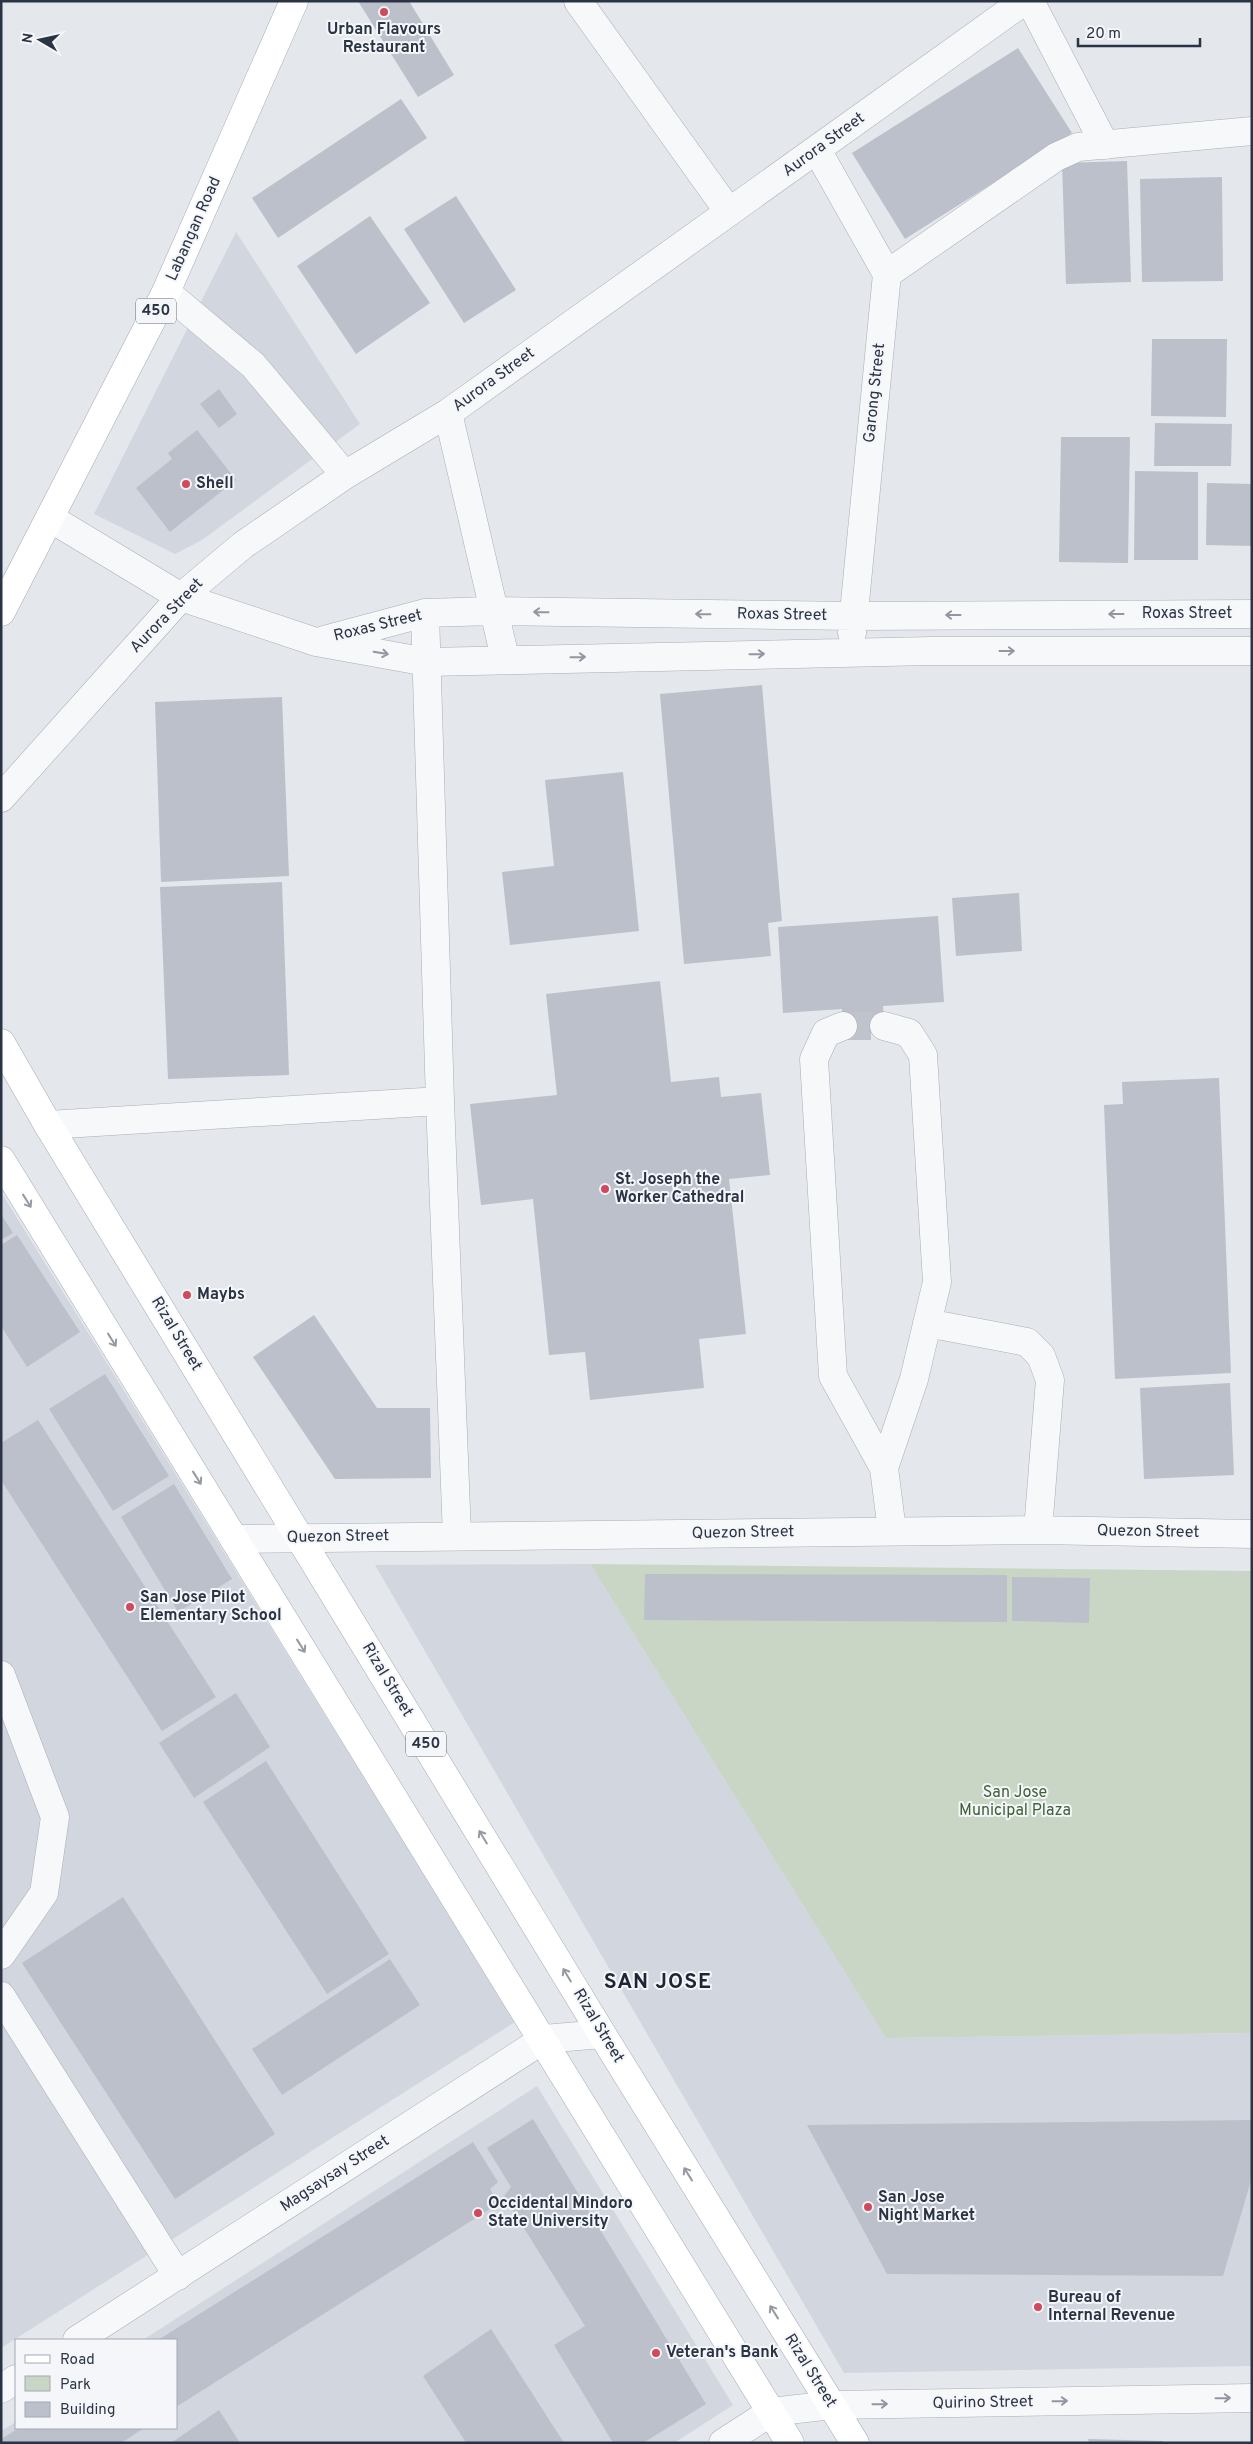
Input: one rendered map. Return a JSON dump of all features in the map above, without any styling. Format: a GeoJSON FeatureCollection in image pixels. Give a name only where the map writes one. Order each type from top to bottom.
{"type":"FeatureCollection","features":[{"type":"Feature","properties":{"kind":"main road","name":"Labangan Road"},"geometry":{"type":"LineString","coordinates":[[1,612],[166,292],[294,1]]}},
{"type":"Feature","properties":{"kind":"main road","name":"Rizal Street"},"geometry":{"type":"LineString","coordinates":[[1,1043],[48,1125],[602,2034],[854,2443]]}},
{"type":"Feature","properties":{"kind":"main road"},"geometry":{"type":"LineString","coordinates":[[1,1160],[544,2039],[790,2443]]}},
{"type":"Feature","properties":{"kind":"street"},"geometry":{"type":"LineString","coordinates":[[578,1],[729,212]]}},
{"type":"Feature","properties":{"kind":"street","name":"Aurora Street"},"geometry":{"type":"LineString","coordinates":[[1,798],[181,597],[243,545],[346,475],[448,413],[1024,1]]}},
{"type":"Feature","properties":{"kind":"street"},"geometry":{"type":"LineString","coordinates":[[1030,1],[1105,145]]}},
{"type":"Feature","properties":{"kind":"street"},"geometry":{"type":"LineString","coordinates":[[817,150],[887,274],[1056,157],[1078,147],[1252,131]]}},
{"type":"Feature","properties":{"kind":"street","name":"Garong Street"},"geometry":{"type":"LineString","coordinates":[[850,653],[887,274]]}},
{"type":"Feature","properties":{"kind":"street"},"geometry":{"type":"LineString","coordinates":[[166,292],[253,365],[346,475]]}},
{"type":"Feature","properties":{"kind":"street"},"geometry":{"type":"LineString","coordinates":[[448,413],[505,658]]}},
{"type":"Feature","properties":{"kind":"street","name":"Roxas Street"},"geometry":{"type":"LineString","coordinates":[[50,518],[181,597],[316,642],[427,662],[505,658],[850,653],[1252,651]]}},
{"type":"Feature","properties":{"kind":"street","name":"Roxas Street"},"geometry":{"type":"LineString","coordinates":[[316,642],[425,612],[494,611],[854,616],[1252,614]]}},
{"type":"Feature","properties":{"kind":"street"},"geometry":{"type":"LineString","coordinates":[[425,612],[440,1100],[458,1536]]}},
{"type":"Feature","properties":{"kind":"street"},"geometry":{"type":"LineString","coordinates":[[843,1026],[826,1033],[814,1059],[833,1376],[884,1468],[892,1532]]}},
{"type":"Feature","properties":{"kind":"street"},"geometry":{"type":"LineString","coordinates":[[884,1026],[909,1034],[923,1055],[937,1282],[914,1379],[884,1468]]}},
{"type":"Feature","properties":{"kind":"street"},"geometry":{"type":"LineString","coordinates":[[48,1125],[440,1100]]}},
{"type":"Feature","properties":{"kind":"street"},"geometry":{"type":"LineString","coordinates":[[927,1323],[1027,1342],[1041,1356],[1050,1380],[1038,1530]]}},
{"type":"Feature","properties":{"kind":"street","name":"Quezon Street"},"geometry":{"type":"LineString","coordinates":[[234,1539],[1038,1530],[1252,1534]]}},
{"type":"Feature","properties":{"kind":"street"},"geometry":{"type":"LineString","coordinates":[[1,1675],[55,1817],[44,1893],[1,1955]]}},
{"type":"Feature","properties":{"kind":"street"},"geometry":{"type":"LineString","coordinates":[[1,1996],[178,2276]]}},
{"type":"Feature","properties":{"kind":"street","name":"Magsaysay Street"},"geometry":{"type":"LineString","coordinates":[[79,2339],[544,2039],[602,2034]]}},
{"type":"Feature","properties":{"kind":"street"},"geometry":{"type":"LineString","coordinates":[[1,2389],[15,2380]]}},
{"type":"Feature","properties":{"kind":"street","name":"Quirino Street"},"geometry":{"type":"LineString","coordinates":[[723,2443],[771,2412],[832,2405],[1252,2398]]}},
{"type":"Feature","properties":{"kind":"shaded area"},"geometry":{"type":"Polygon","coordinates":[[[236,232],[360,424],[202,540],[175,554],[94,514],[236,232]]]}},
{"type":"Feature","properties":{"kind":"shaded area","name":"San Jose Pilot Elementary School"},"geometry":{"type":"Polygon","coordinates":[[[1,1192],[515,2022],[1,2348],[1,1192]]]}},
{"type":"Feature","properties":{"kind":"shaded area"},"geometry":{"type":"Polygon","coordinates":[[[590,1564],[886,2038],[1252,2033],[1252,2366],[844,2373],[375,1565],[590,1564]]]}},
{"type":"Feature","properties":{"kind":"shaded area","name":"Occidental Mindoro State University"},"geometry":{"type":"Polygon","coordinates":[[[537,2086],[733,2405],[674,2443],[1,2443],[1,2431],[15,2423],[15,2429],[178,2429],[178,2339],[145,2339],[537,2086]]]}},
{"type":"Feature","properties":{"kind":"green space","name":"San Jose Municipal Plaza"},"geometry":{"type":"Polygon","coordinates":[[[590,1564],[1252,1571],[1252,2033],[886,2038],[590,1564]]]}},
{"type":"Feature","properties":{"kind":"building"},"geometry":{"type":"Polygon","coordinates":[[[358,1],[409,1],[454,75],[418,97],[358,1]]]}},
{"type":"Feature","properties":{"kind":"building"},"geometry":{"type":"Polygon","coordinates":[[[1018,48],[1072,133],[905,239],[852,153],[1018,48]]]}},
{"type":"Feature","properties":{"kind":"building"},"geometry":{"type":"Polygon","coordinates":[[[401,99],[427,138],[278,238],[252,198],[401,99]]]}},
{"type":"Feature","properties":{"kind":"building"},"geometry":{"type":"Polygon","coordinates":[[[1127,161],[1131,282],[1066,284],[1062,163],[1127,161]]]}},
{"type":"Feature","properties":{"kind":"building"},"geometry":{"type":"Polygon","coordinates":[[[1222,177],[1223,281],[1142,282],[1140,179],[1222,177]]]}},
{"type":"Feature","properties":{"kind":"building"},"geometry":{"type":"Polygon","coordinates":[[[456,196],[516,290],[464,323],[404,229],[456,196]]]}},
{"type":"Feature","properties":{"kind":"building"},"geometry":{"type":"Polygon","coordinates":[[[370,216],[430,303],[356,354],[297,266],[370,216]]]}},
{"type":"Feature","properties":{"kind":"building"},"geometry":{"type":"Polygon","coordinates":[[[1152,339],[1227,339],[1226,417],[1151,416],[1152,339]]]}},
{"type":"Feature","properties":{"kind":"building"},"geometry":{"type":"Polygon","coordinates":[[[219,389],[237,414],[219,428],[200,404],[219,389]]]}},
{"type":"Feature","properties":{"kind":"building"},"geometry":{"type":"Polygon","coordinates":[[[1155,423],[1232,424],[1231,466],[1154,466],[1155,423]]]}},
{"type":"Feature","properties":{"kind":"building","name":"Shell"},"geometry":{"type":"Polygon","coordinates":[[[197,430],[236,480],[170,532],[136,488],[172,459],[168,453],[197,430]]]}},
{"type":"Feature","properties":{"kind":"building"},"geometry":{"type":"Polygon","coordinates":[[[1061,437],[1130,437],[1128,563],[1059,562],[1061,437]]]}},
{"type":"Feature","properties":{"kind":"building"},"geometry":{"type":"Polygon","coordinates":[[[1135,471],[1198,472],[1198,560],[1134,560],[1135,471]]]}},
{"type":"Feature","properties":{"kind":"building"},"geometry":{"type":"Polygon","coordinates":[[[1207,483],[1252,484],[1252,546],[1206,545],[1207,483]]]}},
{"type":"Feature","properties":{"kind":"building"},"geometry":{"type":"Polygon","coordinates":[[[762,685],[782,921],[768,923],[771,956],[684,964],[660,694],[762,685]]]}},
{"type":"Feature","properties":{"kind":"building"},"geometry":{"type":"Polygon","coordinates":[[[282,697],[289,876],[161,882],[155,702],[282,697]]]}},
{"type":"Feature","properties":{"kind":"building"},"geometry":{"type":"Polygon","coordinates":[[[623,772],[639,931],[510,945],[502,872],[554,866],[545,780],[623,772]]]}},
{"type":"Feature","properties":{"kind":"building"},"geometry":{"type":"Polygon","coordinates":[[[282,882],[289,1075],[168,1079],[160,887],[282,882]]]}},
{"type":"Feature","properties":{"kind":"building"},"geometry":{"type":"Polygon","coordinates":[[[1019,893],[1022,951],[956,956],[952,898],[1019,893]]]}},
{"type":"Feature","properties":{"kind":"building"},"geometry":{"type":"Polygon","coordinates":[[[938,916],[944,1002],[883,1006],[885,1032],[844,1035],[842,1009],[783,1013],[778,927],[938,916]]]}},
{"type":"Feature","properties":{"kind":"building","name":"St. Joseph the Worker Cathedral"},"geometry":{"type":"Polygon","coordinates":[[[660,981],[671,1082],[719,1077],[721,1097],[761,1093],[770,1175],[729,1179],[746,1334],[699,1339],[704,1388],[590,1400],[585,1352],[549,1355],[533,1199],[481,1205],[470,1104],[557,1095],[546,994],[660,981]]]}},
{"type":"Feature","properties":{"kind":"building"},"geometry":{"type":"Polygon","coordinates":[[[1219,1078],[1231,1373],[1115,1379],[1104,1105],[1123,1104],[1122,1082],[1219,1078]]]}},
{"type":"Feature","properties":{"kind":"building"},"geometry":{"type":"Polygon","coordinates":[[[1,1214],[13,1233],[1,1240],[1,1214]]]}},
{"type":"Feature","properties":{"kind":"building"},"geometry":{"type":"Polygon","coordinates":[[[17,1235],[80,1332],[27,1367],[1,1326],[1,1245],[17,1235]]]}},
{"type":"Feature","properties":{"kind":"building"},"geometry":{"type":"Polygon","coordinates":[[[314,1315],[377,1408],[430,1408],[431,1478],[335,1479],[253,1357],[314,1315]]]}},
{"type":"Feature","properties":{"kind":"building"},"geometry":{"type":"Polygon","coordinates":[[[105,1374],[169,1476],[113,1511],[49,1409],[105,1374]]]}},
{"type":"Feature","properties":{"kind":"building"},"geometry":{"type":"Polygon","coordinates":[[[1230,1383],[1234,1475],[1144,1479],[1140,1388],[1230,1383]]]}},
{"type":"Feature","properties":{"kind":"building"},"geometry":{"type":"Polygon","coordinates":[[[38,1420],[216,1697],[162,1731],[1,1480],[1,1443],[38,1420]]]}},
{"type":"Feature","properties":{"kind":"building"},"geometry":{"type":"Polygon","coordinates":[[[174,1484],[232,1579],[178,1612],[121,1517],[174,1484]]]}},
{"type":"Feature","properties":{"kind":"building"},"geometry":{"type":"Polygon","coordinates":[[[645,1574],[1007,1575],[1007,1622],[644,1620],[645,1574]]]}},
{"type":"Feature","properties":{"kind":"building"},"geometry":{"type":"Polygon","coordinates":[[[1012,1577],[1090,1578],[1089,1623],[1012,1621],[1012,1577]]]}},
{"type":"Feature","properties":{"kind":"building"},"geometry":{"type":"Polygon","coordinates":[[[236,1693],[270,1747],[194,1798],[159,1743],[236,1693]]]}},
{"type":"Feature","properties":{"kind":"building"},"geometry":{"type":"Polygon","coordinates":[[[266,1761],[389,1954],[327,1994],[203,1802],[266,1761]]]}},
{"type":"Feature","properties":{"kind":"building"},"geometry":{"type":"Polygon","coordinates":[[[123,1897],[275,2134],[175,2199],[22,1963],[123,1897]]]}},
{"type":"Feature","properties":{"kind":"building"},"geometry":{"type":"Polygon","coordinates":[[[390,1959],[420,2005],[282,2095],[252,2049],[390,1959]]]}},
{"type":"Feature","properties":{"kind":"building"},"geometry":{"type":"Polygon","coordinates":[[[533,2119],[706,2404],[643,2443],[613,2443],[554,2345],[585,2326],[504,2196],[511,2187],[487,2148],[533,2119]]]}},
{"type":"Feature","properties":{"kind":"building"},"geometry":{"type":"Polygon","coordinates":[[[1252,2120],[1252,2177],[1223,2276],[887,2274],[807,2125],[1252,2120]]]}},
{"type":"Feature","properties":{"kind":"building"},"geometry":{"type":"Polygon","coordinates":[[[473,2142],[498,2182],[490,2189],[498,2204],[178,2406],[178,2339],[160,2339],[473,2142]]]}},
{"type":"Feature","properties":{"kind":"building"},"geometry":{"type":"Polygon","coordinates":[[[491,2329],[564,2443],[462,2443],[465,2441],[423,2376],[491,2329]]]}},
{"type":"Feature","properties":{"kind":"building"},"geometry":{"type":"Polygon","coordinates":[[[219,2410],[240,2443],[171,2443],[219,2410]]]}},
{"type":"Feature","properties":{"kind":"building"},"geometry":{"type":"Polygon","coordinates":[[[17,2429],[142,2429],[121,2443],[1,2443],[1,2439],[17,2429]]]}},
{"type":"Feature","properties":{"kind":"building"},"geometry":{"type":"Polygon","coordinates":[[[1088,2439],[1163,2441],[1163,2443],[1089,2443],[1088,2439]]]}},
{"type":"Feature","properties":{"kind":"tunnel"},"geometry":{"type":"LineString","coordinates":[[843,1026],[884,1026]]}},
{"type":"Feature","properties":{"kind":"place","name":"Urban Flavours Restaurant"},"geometry":{"type":"Point","coordinates":[384,12]}},
{"type":"Feature","properties":{"kind":"place","name":"Shell"},"geometry":{"type":"Point","coordinates":[186,484]}},
{"type":"Feature","properties":{"kind":"place","name":"St. Joseph the Worker Cathedral"},"geometry":{"type":"Point","coordinates":[605,1189]}},
{"type":"Feature","properties":{"kind":"place","name":"Maybs"},"geometry":{"type":"Point","coordinates":[187,1295]}},
{"type":"Feature","properties":{"kind":"place","name":"San Jose Pilot Elementary School"},"geometry":{"type":"Point","coordinates":[130,1607]}},
{"type":"Feature","properties":{"kind":"place","name":"San Jose Night Market"},"geometry":{"type":"Point","coordinates":[868,2207]}},
{"type":"Feature","properties":{"kind":"place","name":"Occidental Mindoro State University"},"geometry":{"type":"Point","coordinates":[478,2213]}},
{"type":"Feature","properties":{"kind":"place","name":"Bureau of Internal Revenue"},"geometry":{"type":"Point","coordinates":[1038,2307]}},
{"type":"Feature","properties":{"kind":"place","name":"Veteran's Bank"},"geometry":{"type":"Point","coordinates":[656,2353]}},
{"type":"Feature","properties":{"kind":"district","name":"SAN JOSE"},"geometry":{"type":"Point","coordinates":[658,1982]}}]}
